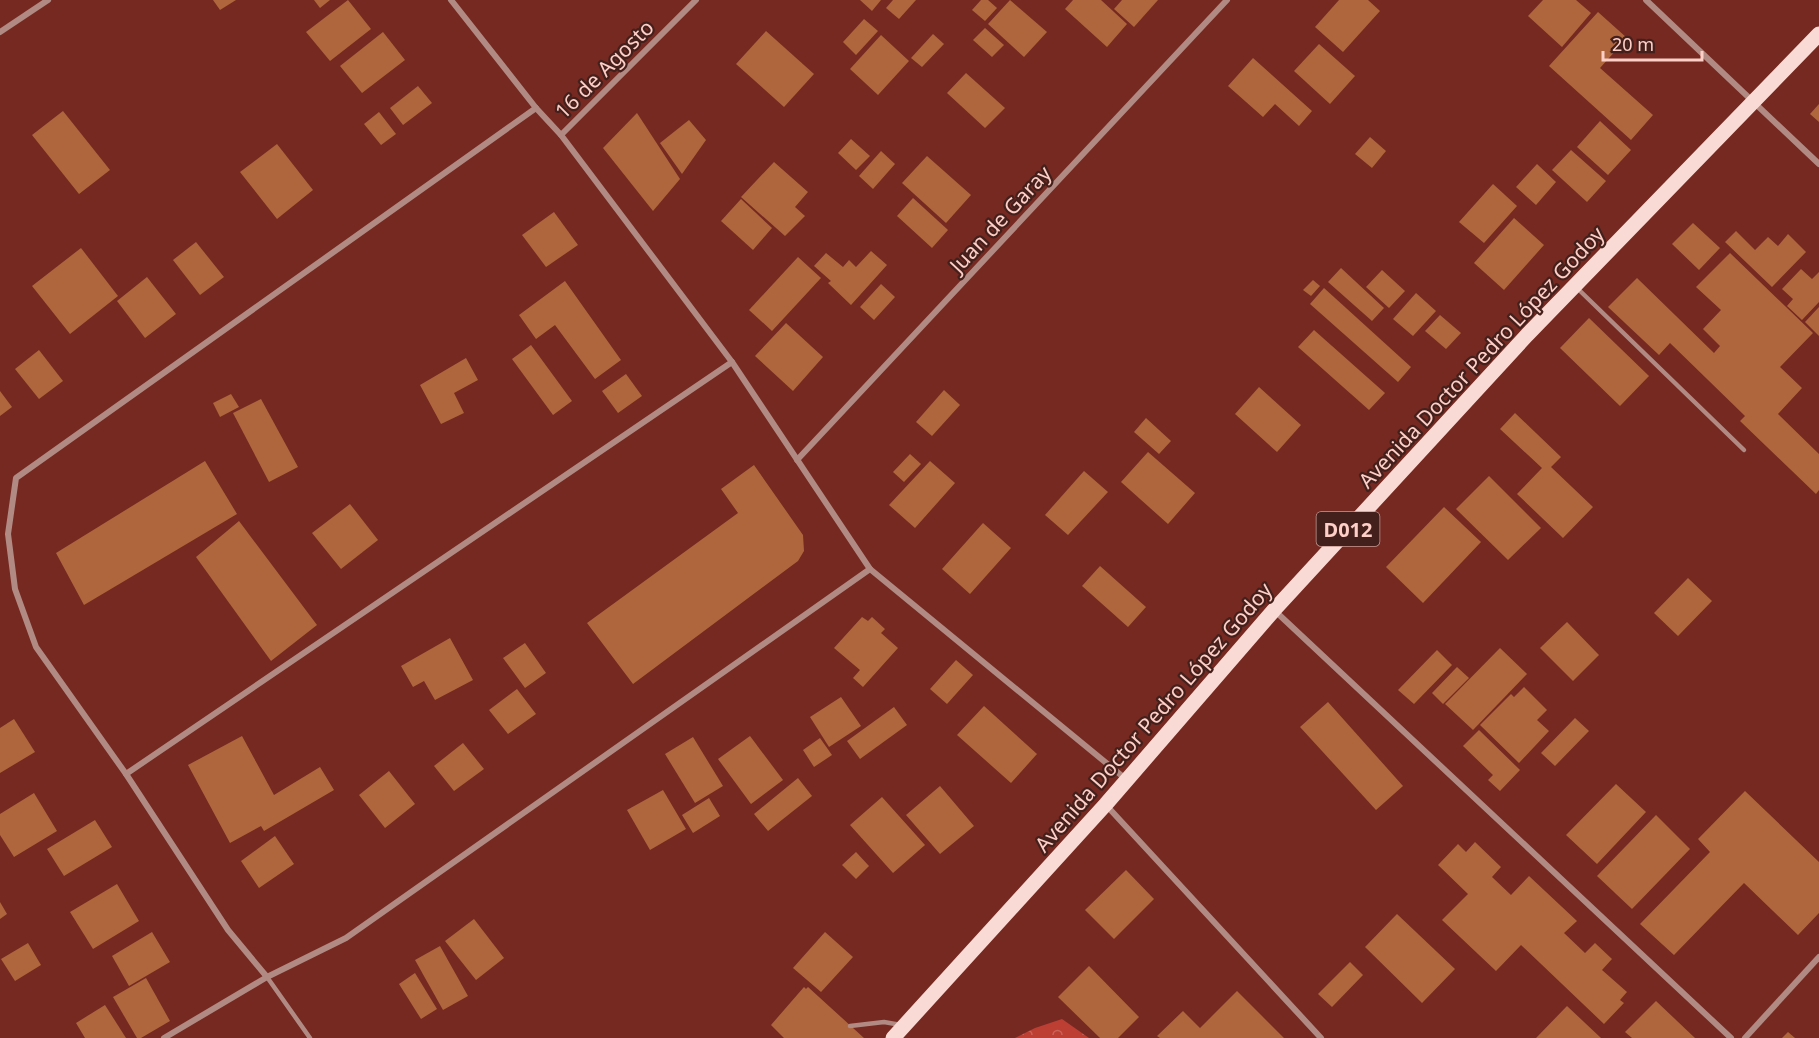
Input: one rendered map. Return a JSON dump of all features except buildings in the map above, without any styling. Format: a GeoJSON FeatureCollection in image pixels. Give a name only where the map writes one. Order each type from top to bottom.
{"type":"FeatureCollection","features":[{"type":"Feature","properties":{"kind":"main road","name":"Avenida Doctor Pedro López Godoy"},"geometry":{"type":"LineString","coordinates":[[892,1038],[1106,804],[1274,610],[1519,344],[1819,34]]}},
{"type":"Feature","properties":{"kind":"street"},"geometry":{"type":"LineString","coordinates":[[0,32],[48,0]]}},
{"type":"Feature","properties":{"kind":"street"},"geometry":{"type":"LineString","coordinates":[[451,0],[536,108],[561,135],[732,362],[870,570],[1127,780]]}},
{"type":"Feature","properties":{"kind":"street","name":"16 de Agosto"},"geometry":{"type":"LineString","coordinates":[[561,135],[696,0]]}},
{"type":"Feature","properties":{"kind":"street","name":"Juan de Garay"},"geometry":{"type":"LineString","coordinates":[[797,460],[1227,0]]}},
{"type":"Feature","properties":{"kind":"street"},"geometry":{"type":"LineString","coordinates":[[1646,0],[1819,164]]}},
{"type":"Feature","properties":{"kind":"street"},"geometry":{"type":"LineString","coordinates":[[267,977],[228,930],[126,774],[36,647],[15,590],[8,534],[15,478],[536,108]]}},
{"type":"Feature","properties":{"kind":"street"},"geometry":{"type":"LineString","coordinates":[[126,774],[732,362]]}},
{"type":"Feature","properties":{"kind":"street"},"geometry":{"type":"LineString","coordinates":[[164,1038],[267,977],[346,938],[870,570]]}},
{"type":"Feature","properties":{"kind":"street"},"geometry":{"type":"LineString","coordinates":[[1274,610],[1731,1038]]}},
{"type":"Feature","properties":{"kind":"street"},"geometry":{"type":"LineString","coordinates":[[1106,804],[1321,1038]]}},
{"type":"Feature","properties":{"kind":"street"},"geometry":{"type":"LineString","coordinates":[[1745,1038],[1819,957]]}},
{"type":"Feature","properties":{"kind":"lane"},"geometry":{"type":"LineString","coordinates":[[1575,287],[1744,450]]}},
{"type":"Feature","properties":{"kind":"lane"},"geometry":{"type":"LineString","coordinates":[[267,977],[310,1038]]}},
{"type":"Feature","properties":{"kind":"lane"},"geometry":{"type":"LineString","coordinates":[[850,1026],[884,1022],[903,1026]]}},
{"type":"Feature","properties":{"kind":"green space"},"geometry":{"type":"Polygon","coordinates":[[[1062,1019],[1089,1038],[1015,1038],[1035,1028],[1062,1019]]]}}]}
